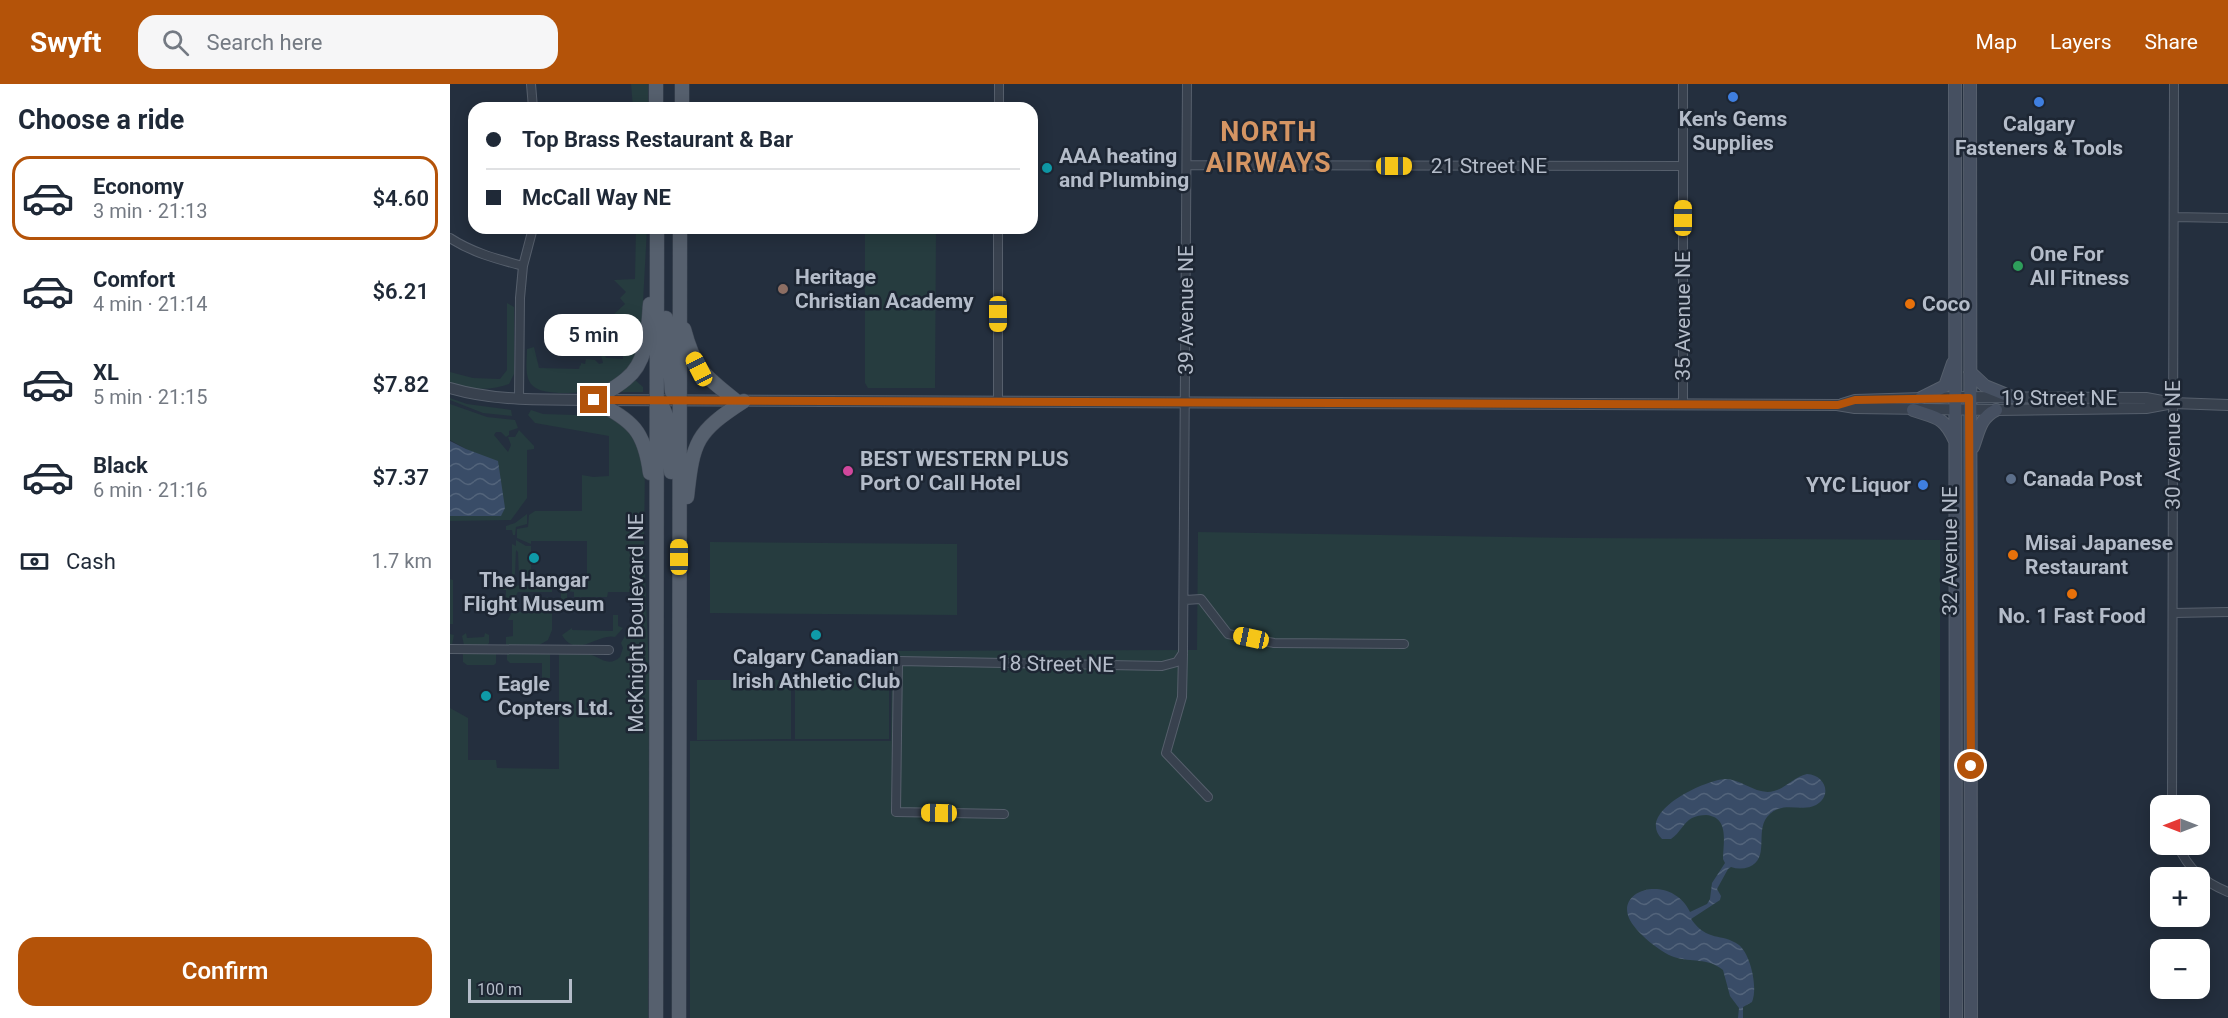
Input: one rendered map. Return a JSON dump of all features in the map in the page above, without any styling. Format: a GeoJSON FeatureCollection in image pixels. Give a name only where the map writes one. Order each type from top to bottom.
{"type":"FeatureCollection","features":[{"type":"Feature","properties":{"kind":"main road"},"geometry":{"type":"LineString","coordinates":[[656,84],[657,102]]}},
{"type":"Feature","properties":{"kind":"main road"},"geometry":{"type":"LineString","coordinates":[[682,84],[682,102]]}},
{"type":"Feature","properties":{"kind":"main road","name":"32 Avenue NE"},"geometry":{"type":"LineString","coordinates":[[1955,84],[1956,350],[1970,457],[1971,1018]]}},
{"type":"Feature","properties":{"kind":"main road","name":"32 Avenue NE"},"geometry":{"type":"LineString","coordinates":[[1956,1018],[1956,445],[1970,372],[1970,84]]}},
{"type":"Feature","properties":{"kind":"main road"},"geometry":{"type":"LineString","coordinates":[[656,234],[648,322],[642,356],[626,380],[594,400],[631,423],[642,439],[647,454],[656,583]]}},
{"type":"Feature","properties":{"kind":"main road","name":"McKnight Boulevard NE"},"geometry":{"type":"LineString","coordinates":[[656,1018],[657,234]]}},
{"type":"Feature","properties":{"kind":"main road","name":"McKnight Boulevard NE"},"geometry":{"type":"LineString","coordinates":[[679,1018],[680,234]]}},
{"type":"Feature","properties":{"kind":"main road"},"geometry":{"type":"LineString","coordinates":[[658,265],[665,298],[670,384],[679,400]]}},
{"type":"Feature","properties":{"kind":"main road"},"geometry":{"type":"LineString","coordinates":[[679,574],[689,476],[696,444],[708,428],[739,400],[699,369],[689,348],[680,312]]}},
{"type":"Feature","properties":{"kind":"main road"},"geometry":{"type":"LineString","coordinates":[[1921,398],[1945,386],[1956,350]]}},
{"type":"Feature","properties":{"kind":"main road"},"geometry":{"type":"LineString","coordinates":[[1970,372],[1985,386],[2012,398]]}},
{"type":"Feature","properties":{"kind":"main road"},"geometry":{"type":"LineString","coordinates":[[658,400],[664,407],[667,418],[679,539]]}},
{"type":"Feature","properties":{"kind":"main road"},"geometry":{"type":"LineString","coordinates":[[1913,410],[1942,420],[1948,425],[1956,445]]}},
{"type":"Feature","properties":{"kind":"main road"},"geometry":{"type":"LineString","coordinates":[[1970,457],[1982,421],[1986,415],[1996,410]]}},
{"type":"Feature","properties":{"kind":"street"},"geometry":{"type":"LineString","coordinates":[[531,84],[532,102]]}},
{"type":"Feature","properties":{"kind":"street"},"geometry":{"type":"LineString","coordinates":[[999,84],[999,102]]}},
{"type":"Feature","properties":{"kind":"street","name":"39 Avenue NE"},"geometry":{"type":"LineString","coordinates":[[1187,84],[1184,649],[1182,697],[1166,753],[1208,797]]}},
{"type":"Feature","properties":{"kind":"street","name":"35 Avenue NE"},"geometry":{"type":"LineString","coordinates":[[1683,84],[1683,404]]}},
{"type":"Feature","properties":{"kind":"street","name":"30 Avenue NE"},"geometry":{"type":"LineString","coordinates":[[2172,795],[2174,84]]}},
{"type":"Feature","properties":{"kind":"street","name":"21 Street NE"},"geometry":{"type":"LineString","coordinates":[[1187,165],[1683,166]]}},
{"type":"Feature","properties":{"kind":"street"},"geometry":{"type":"LineString","coordinates":[[2174,217],[2228,218]]}},
{"type":"Feature","properties":{"kind":"street"},"geometry":{"type":"LineString","coordinates":[[519,398],[520,298],[523,266],[531,234]]}},
{"type":"Feature","properties":{"kind":"street"},"geometry":{"type":"LineString","coordinates":[[998,234],[998,402]]}},
{"type":"Feature","properties":{"kind":"street"},"geometry":{"type":"LineString","coordinates":[[450,238],[467,249],[485,256],[523,266]]}},
{"type":"Feature","properties":{"kind":"street","name":"19 Street NE"},"geometry":{"type":"LineString","coordinates":[[450,388],[471,394],[519,398],[594,400],[1838,405],[1854,408],[1913,410],[2012,398],[2146,398],[2173,403],[2228,405]]}},
{"type":"Feature","properties":{"kind":"street","name":"19 Street NE"},"geometry":{"type":"LineString","coordinates":[[1838,405],[1855,400],[1921,398],[1996,410],[2146,408],[2173,403]]}},
{"type":"Feature","properties":{"kind":"street"},"geometry":{"type":"LineString","coordinates":[[1185,600],[1201,599],[1228,634],[1274,643],[1404,645]]}},
{"type":"Feature","properties":{"kind":"street"},"geometry":{"type":"LineString","coordinates":[[2173,613],[2228,612]]}},
{"type":"Feature","properties":{"kind":"street"},"geometry":{"type":"LineString","coordinates":[[450,649],[609,650]]}},
{"type":"Feature","properties":{"kind":"street","name":"18 Street NE"},"geometry":{"type":"LineString","coordinates":[[1004,814],[896,812],[898,661],[1162,666],[1177,662],[1184,649]]}},
{"type":"Feature","properties":{"kind":"street"},"geometry":{"type":"LineString","coordinates":[[2182,855],[2202,879],[2228,892]]}},
{"type":"Feature","properties":{"kind":"green space"},"geometry":{"type":"Polygon","coordinates":[[[631,84],[648,84],[648,102],[632,102],[631,84]]]}},
{"type":"Feature","properties":{"kind":"green space"},"geometry":{"type":"Polygon","coordinates":[[[636,234],[647,234],[641,339],[637,355],[627,372],[599,389],[584,392],[554,393],[537,389],[529,382],[526,368],[527,349],[534,347],[539,368],[579,369],[581,363],[585,364],[586,359],[595,360],[599,364],[603,363],[601,355],[605,355],[606,358],[623,359],[623,345],[628,344],[630,326],[624,325],[622,328],[622,322],[613,322],[613,315],[625,304],[620,298],[626,292],[614,280],[635,279],[636,234]]]}},
{"type":"Feature","properties":{"kind":"green space"},"geometry":{"type":"Polygon","coordinates":[[[865,234],[936,234],[935,388],[868,388],[865,383],[865,234]]]}},
{"type":"Feature","properties":{"kind":"green space"},"geometry":{"type":"Polygon","coordinates":[[[507,303],[514,307],[514,374],[509,384],[481,389],[450,383],[450,372],[473,378],[500,379],[507,370],[507,303]]]}},
{"type":"Feature","properties":{"kind":"green space"},"geometry":{"type":"Polygon","coordinates":[[[634,379],[643,387],[643,392],[621,392],[621,389],[634,379]]]}},
{"type":"Feature","properties":{"kind":"green space"},"geometry":{"type":"Polygon","coordinates":[[[450,398],[467,404],[511,410],[512,416],[483,413],[450,400],[450,398]]]}},
{"type":"Feature","properties":{"kind":"green space"},"geometry":{"type":"Polygon","coordinates":[[[450,404],[487,417],[515,420],[518,428],[509,431],[509,435],[506,437],[501,432],[496,432],[494,435],[508,452],[511,445],[508,437],[515,437],[519,430],[534,446],[534,449],[527,450],[527,498],[511,520],[450,521],[450,516],[501,516],[466,449],[450,440],[450,404]]]}},
{"type":"Feature","properties":{"kind":"green space"},"geometry":{"type":"Polygon","coordinates":[[[531,410],[543,414],[607,416],[620,421],[632,432],[645,463],[644,547],[649,674],[648,1018],[450,1018],[450,708],[468,718],[468,760],[496,760],[497,768],[559,769],[559,654],[584,653],[611,662],[620,657],[623,648],[621,643],[627,632],[636,632],[636,598],[631,597],[630,592],[608,592],[607,597],[574,597],[574,592],[567,591],[567,599],[561,601],[561,576],[587,576],[587,541],[531,541],[531,544],[517,538],[517,529],[528,527],[529,515],[535,511],[582,511],[582,475],[609,476],[609,436],[535,423],[528,415],[531,410]]]}},
{"type":"Feature","properties":{"kind":"green space"},"geometry":{"type":"Polygon","coordinates":[[[527,514],[527,524],[516,527],[515,535],[512,530],[506,530],[506,526],[515,523],[527,514]]]}},
{"type":"Feature","properties":{"kind":"green space"},"geometry":{"type":"Polygon","coordinates":[[[1198,532],[1579,538],[1940,540],[1940,1018],[690,1018],[690,741],[891,741],[892,651],[1197,650],[1198,532]]]}},
{"type":"Feature","properties":{"kind":"green space"},"geometry":{"type":"Polygon","coordinates":[[[516,540],[526,546],[531,546],[531,576],[555,576],[555,579],[519,577],[516,550],[515,574],[512,576],[512,544],[516,546],[516,540]]]}},
{"type":"Feature","properties":{"kind":"green space"},"geometry":{"type":"Polygon","coordinates":[[[710,542],[957,544],[957,615],[710,613],[710,542]]]}},
{"type":"Feature","properties":{"kind":"green space"},"geometry":{"type":"Polygon","coordinates":[[[450,579],[453,580],[453,624],[450,624],[450,579]]]}},
{"type":"Feature","properties":{"kind":"green space"},"geometry":{"type":"Polygon","coordinates":[[[499,585],[552,586],[552,592],[518,592],[510,606],[506,606],[506,590],[499,590],[499,585]]]}},
{"type":"Feature","properties":{"kind":"green space"},"geometry":{"type":"Polygon","coordinates":[[[547,597],[552,599],[552,630],[548,640],[539,645],[506,645],[506,637],[513,636],[513,620],[508,620],[512,612],[546,612],[547,597]]]}},
{"type":"Feature","properties":{"kind":"green space"},"geometry":{"type":"Polygon","coordinates":[[[613,615],[618,615],[618,626],[623,628],[615,637],[574,645],[562,635],[572,628],[572,630],[613,631],[613,615]]]}},
{"type":"Feature","properties":{"kind":"green space"},"geometry":{"type":"Polygon","coordinates":[[[466,633],[467,638],[484,637],[485,633],[489,635],[489,643],[487,645],[464,645],[462,636],[466,633]]]}},
{"type":"Feature","properties":{"kind":"green space"},"geometry":{"type":"Polygon","coordinates":[[[450,634],[454,635],[452,645],[450,645],[450,634]]]}},
{"type":"Feature","properties":{"kind":"green space"},"geometry":{"type":"Polygon","coordinates":[[[550,653],[550,678],[542,678],[542,663],[510,663],[507,660],[507,654],[550,653]]]}},
{"type":"Feature","properties":{"kind":"green space"},"geometry":{"type":"Polygon","coordinates":[[[463,654],[496,654],[496,663],[494,665],[467,665],[463,662],[463,654]]]}},
{"type":"Feature","properties":{"kind":"green space"},"geometry":{"type":"Polygon","coordinates":[[[697,680],[791,680],[791,739],[697,740],[697,680]]]}},
{"type":"Feature","properties":{"kind":"green space"},"geometry":{"type":"Polygon","coordinates":[[[795,680],[889,680],[889,739],[795,739],[795,680]]]}},
{"type":"Feature","properties":{"kind":"water"},"geometry":{"type":"Polygon","coordinates":[[[450,441],[498,461],[505,508],[501,516],[450,516],[450,441]]]}},
{"type":"Feature","properties":{"kind":"water"},"geometry":{"type":"Polygon","coordinates":[[[1807,774],[1818,778],[1825,786],[1821,801],[1804,808],[1785,807],[1767,817],[1762,830],[1759,858],[1747,868],[1731,867],[1728,869],[1717,889],[1721,896],[1720,900],[1691,919],[1703,931],[1739,945],[1747,956],[1754,980],[1754,996],[1752,1002],[1743,1007],[1743,1018],[1738,1018],[1739,1008],[1730,996],[1723,970],[1711,963],[1681,959],[1662,951],[1636,929],[1629,918],[1627,908],[1631,899],[1638,893],[1648,890],[1659,889],[1671,893],[1682,900],[1690,912],[1707,904],[1710,899],[1712,883],[1725,863],[1722,826],[1714,817],[1706,815],[1694,817],[1671,839],[1662,839],[1656,829],[1658,818],[1676,799],[1703,785],[1725,779],[1762,791],[1774,791],[1807,774]]]}},
{"type":"Feature","properties":{"kind":"place","name":"Ken's Gems Supplies"},"geometry":{"type":"Point","coordinates":[1733,97]}},
{"type":"Feature","properties":{"kind":"place","name":"Calgary Fasteners & Tools"},"geometry":{"type":"Point","coordinates":[2039,102]}},
{"type":"Feature","properties":{"kind":"place","name":"AAA heating and Plumbing"},"geometry":{"type":"Point","coordinates":[1047,168]}},
{"type":"Feature","properties":{"kind":"place","name":"One For All Fitness"},"geometry":{"type":"Point","coordinates":[2018,266]}},
{"type":"Feature","properties":{"kind":"place","name":"Heritage Christian Academy"},"geometry":{"type":"Point","coordinates":[783,289]}},
{"type":"Feature","properties":{"kind":"place","name":"Coco"},"geometry":{"type":"Point","coordinates":[1910,304]}},
{"type":"Feature","properties":{"kind":"place","name":"BEST WESTERN PLUS Port O' Call Hotel"},"geometry":{"type":"Point","coordinates":[848,471]}},
{"type":"Feature","properties":{"kind":"place","name":"Canada Post"},"geometry":{"type":"Point","coordinates":[2011,479]}},
{"type":"Feature","properties":{"kind":"place","name":"YYC Liquor"},"geometry":{"type":"Point","coordinates":[1923,485]}},
{"type":"Feature","properties":{"kind":"place","name":"Misai Japanese Restaurant"},"geometry":{"type":"Point","coordinates":[2013,555]}},
{"type":"Feature","properties":{"kind":"place","name":"The Hangar Flight Museum"},"geometry":{"type":"Point","coordinates":[534,558]}},
{"type":"Feature","properties":{"kind":"place","name":"No. 1 Fast Food"},"geometry":{"type":"Point","coordinates":[2072,594]}},
{"type":"Feature","properties":{"kind":"place","name":"Calgary Canadian Irish Athletic Club"},"geometry":{"type":"Point","coordinates":[816,635]}},
{"type":"Feature","properties":{"kind":"place","name":"Eagle Copters Ltd."},"geometry":{"type":"Point","coordinates":[486,696]}},
{"type":"Feature","properties":{"kind":"district","name":"NORTH AIRWAYS"},"geometry":{"type":"Point","coordinates":[1269,148]}},
{"type":"Feature","properties":{"kind":"route"},"geometry":{"type":"LineString","coordinates":[[594,400],[1838,405],[1855,400],[1969,398],[1971,766]]}}]}
